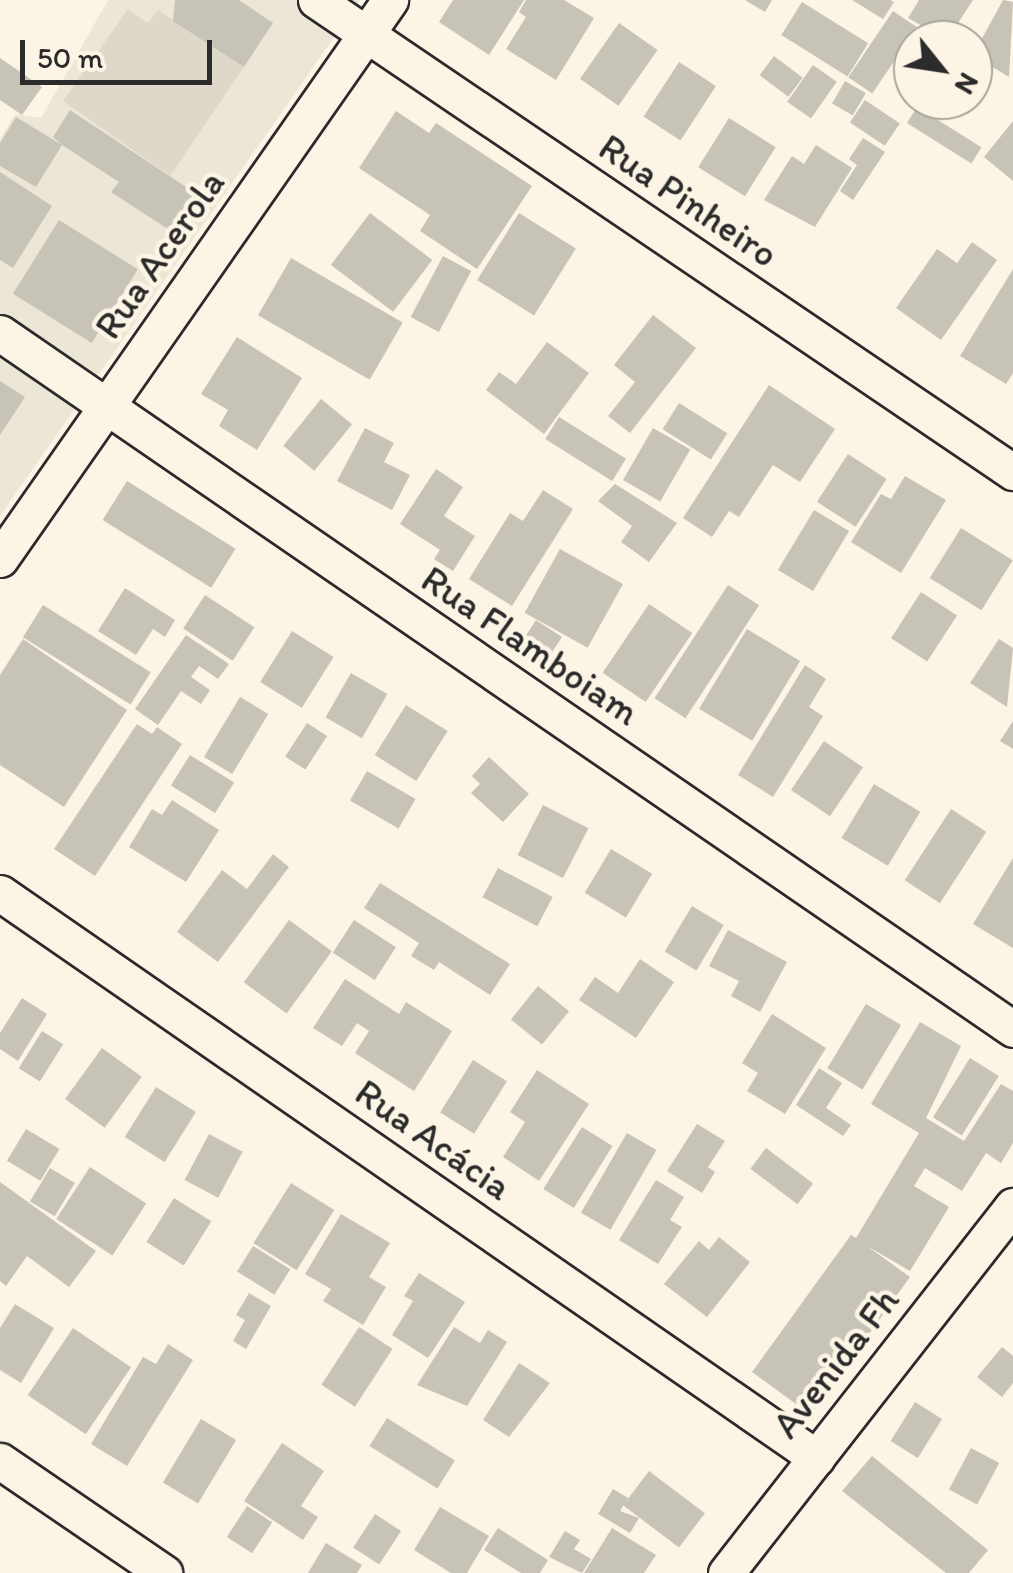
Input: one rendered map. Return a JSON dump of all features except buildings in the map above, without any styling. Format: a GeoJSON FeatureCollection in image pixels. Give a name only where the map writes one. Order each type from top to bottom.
{"type":"FeatureCollection","features":[{"type":"Feature","properties":{"kind":"street","name":"Rua Pinheiro"},"geometry":{"type":"LineString","coordinates":[[316,0],[1013,472]]}},
{"type":"Feature","properties":{"kind":"street","name":"Rua Acerola"},"geometry":{"type":"LineString","coordinates":[[0,559],[390,0]]}},
{"type":"Feature","properties":{"kind":"street","name":"Rua Flamboiam"},"geometry":{"type":"LineString","coordinates":[[0,333],[1013,1029]]}},
{"type":"Feature","properties":{"kind":"street","name":"Rua Acácia"},"geometry":{"type":"LineString","coordinates":[[0,893],[817,1458]]}},
{"type":"Feature","properties":{"kind":"street","name":"Avenida Fh"},"geometry":{"type":"LineString","coordinates":[[726,1573],[817,1458],[1000,1250],[1013,1206]]}},
{"type":"Feature","properties":{"kind":"street"},"geometry":{"type":"LineString","coordinates":[[0,1460],[164,1573]]}},
{"type":"Feature","properties":{"kind":"shaded area"},"geometry":{"type":"Polygon","coordinates":[[[108,0],[360,0],[0,516],[0,139],[15,114],[41,118],[108,0]]]}},
{"type":"Feature","properties":{"kind":"shaded area"},"geometry":{"type":"Polygon","coordinates":[[[128,9],[148,23],[158,10],[244,67],[170,176],[63,101],[128,9]]]}}]}
